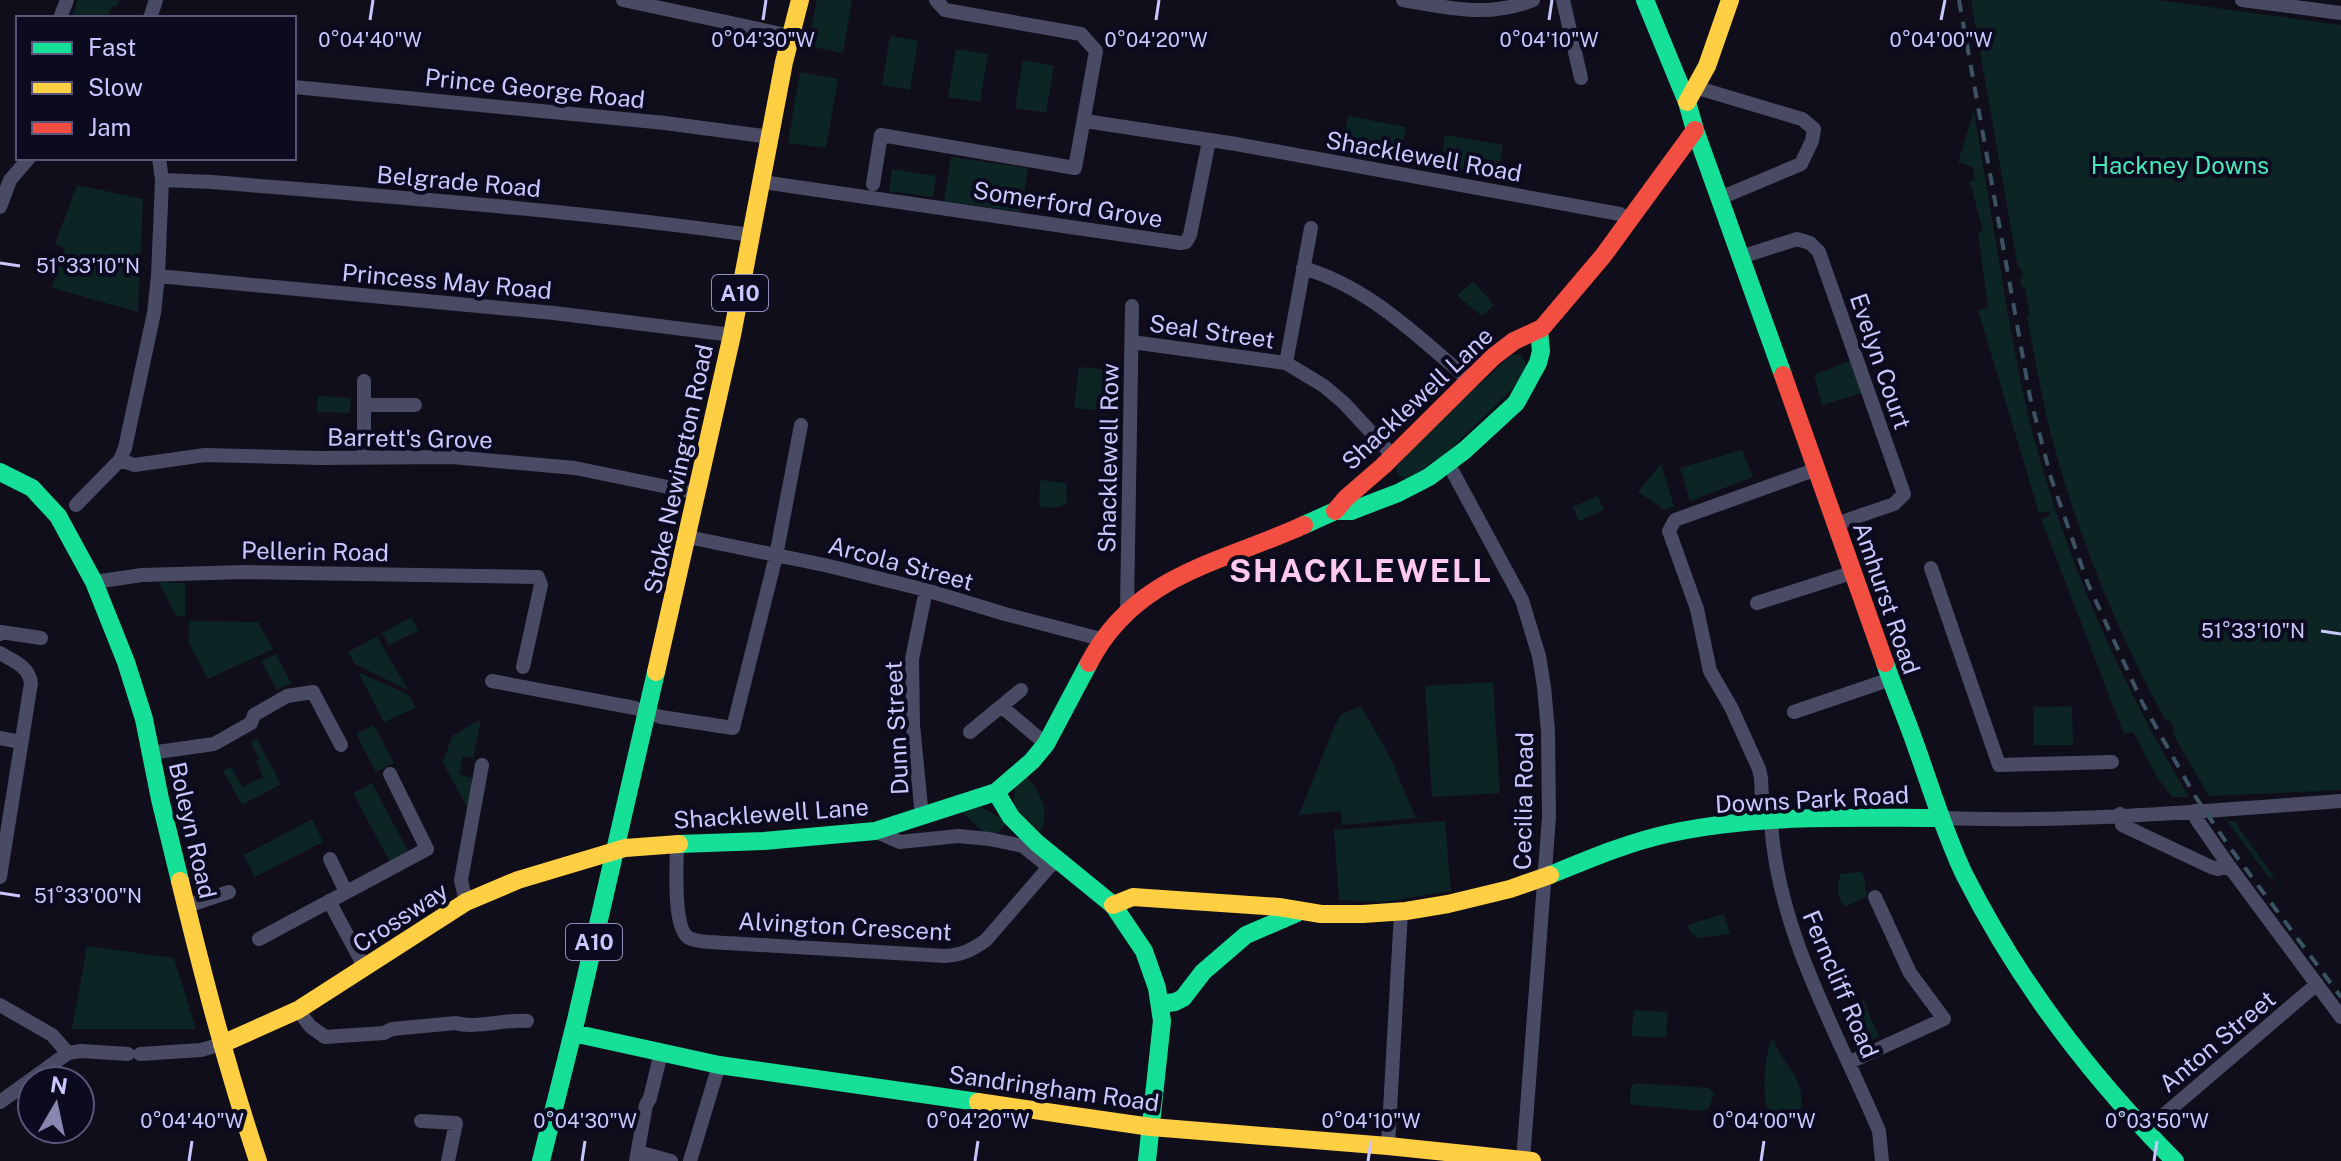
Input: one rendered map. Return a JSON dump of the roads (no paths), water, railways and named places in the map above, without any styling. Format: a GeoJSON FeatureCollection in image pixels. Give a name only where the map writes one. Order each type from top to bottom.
{"type":"FeatureCollection","features":[{"type":"Feature","properties":{"kind":"main road","name":"Stoke Newington Road"},"geometry":{"type":"LineString","coordinates":[[614,852],[688,537],[800,0]]}},
{"type":"Feature","properties":{"kind":"main road","name":"Amhurst Road"},"geometry":{"type":"LineString","coordinates":[[1645,0],[1692,95],[1695,130],[1940,818],[1964,873],[2027,984],[2068,1041],[2145,1131],[2175,1161]]}},
{"type":"Feature","properties":{"kind":"main road"},"geometry":{"type":"LineString","coordinates":[[1692,95],[1730,0]]}},
{"type":"Feature","properties":{"kind":"main road","name":"Shacklewell Lane"},"geometry":{"type":"LineString","coordinates":[[1335,511],[1343,498],[1390,459],[1468,379],[1510,343],[1539,331],[1594,269],[1695,130]]}},
{"type":"Feature","properties":{"kind":"main road","name":"Shacklewell Lane"},"geometry":{"type":"LineString","coordinates":[[614,852],[625,848],[764,841],[875,831],[996,792],[1032,761],[1046,744],[1101,639],[1127,610],[1168,582],[1335,511],[1351,511],[1419,483],[1448,463],[1516,403],[1538,363],[1541,351],[1539,331]]}},
{"type":"Feature","properties":{"kind":"main road"},"geometry":{"type":"LineString","coordinates":[[1510,343],[1527,350],[1538,363]]}},
{"type":"Feature","properties":{"kind":"main road"},"geometry":{"type":"LineString","coordinates":[[1390,459],[1390,479],[1402,491]]}},
{"type":"Feature","properties":{"kind":"main road","name":"Boleyn Road"},"geometry":{"type":"LineString","coordinates":[[0,472],[32,488],[60,520],[94,582],[137,692],[210,1002],[258,1161]]}},
{"type":"Feature","properties":{"kind":"main road"},"geometry":{"type":"LineString","coordinates":[[996,792],[1011,817],[1053,864],[1113,905],[1144,951],[1161,1004],[1161,1047],[1147,1161]]}},
{"type":"Feature","properties":{"kind":"main road","name":"Downs Park Road"},"geometry":{"type":"LineString","coordinates":[[1113,905],[1133,897],[1279,907],[1297,913],[1401,912],[1493,893],[1631,844],[1704,828],[1767,821],[1940,818]]}},
{"type":"Feature","properties":{"kind":"main road","name":"Crossway"},"geometry":{"type":"LineString","coordinates":[[222,1044],[298,1010],[466,902],[518,880],[614,852]]}},
{"type":"Feature","properties":{"kind":"main road","name":"A10"},"geometry":{"type":"LineString","coordinates":[[541,1161],[614,852]]}},
{"type":"Feature","properties":{"kind":"main road","name":"Downs Park Road"},"geometry":{"type":"LineString","coordinates":[[1161,1004],[1183,998],[1203,972],[1246,935],[1297,913]]}},
{"type":"Feature","properties":{"kind":"main road","name":"Sandringham Road"},"geometry":{"type":"LineString","coordinates":[[573,1033],[722,1065],[1151,1127],[1532,1161]]}},
{"type":"Feature","properties":{"kind":"street"},"geometry":{"type":"LineString","coordinates":[[623,0],[791,36]]}},
{"type":"Feature","properties":{"kind":"street","name":"Somerford Grove"},"geometry":{"type":"LineString","coordinates":[[873,184],[881,135],[1075,168],[1096,51],[1081,34],[945,10],[936,0]]}},
{"type":"Feature","properties":{"kind":"street"},"geometry":{"type":"LineString","coordinates":[[1403,0],[1467,11],[1497,10],[1533,0]]}},
{"type":"Feature","properties":{"kind":"street"},"geometry":{"type":"LineString","coordinates":[[1563,0],[1581,78]]}},
{"type":"Feature","properties":{"kind":"street"},"geometry":{"type":"LineString","coordinates":[[2242,0],[2341,13]]}},
{"type":"Feature","properties":{"kind":"street","name":"Prince George Road"},"geometry":{"type":"LineString","coordinates":[[296,87],[665,123],[771,137]]}},
{"type":"Feature","properties":{"kind":"street"},"geometry":{"type":"LineString","coordinates":[[1692,95],[1802,119],[1814,129],[1801,164],[1720,198]]}},
{"type":"Feature","properties":{"kind":"street"},"geometry":{"type":"LineString","coordinates":[[1085,121],[1209,141]]}},
{"type":"Feature","properties":{"kind":"street","name":"Somerford Grove"},"geometry":{"type":"LineString","coordinates":[[762,182],[1180,243],[1186,242],[1190,235],[1209,141]]}},
{"type":"Feature","properties":{"kind":"street","name":"Shacklewell Road"},"geometry":{"type":"LineString","coordinates":[[1209,141],[1620,214],[1630,220]]}},
{"type":"Feature","properties":{"kind":"street"},"geometry":{"type":"LineString","coordinates":[[0,207],[10,180],[27,160]]}},
{"type":"Feature","properties":{"kind":"street"},"geometry":{"type":"LineString","coordinates":[[76,505],[120,460],[125,448],[151,326],[158,276],[162,180],[159,160]]}},
{"type":"Feature","properties":{"kind":"street","name":"Belgrade Road"},"geometry":{"type":"LineString","coordinates":[[162,180],[513,207],[751,235]]}},
{"type":"Feature","properties":{"kind":"street"},"geometry":{"type":"LineString","coordinates":[[1286,363],[1311,228]]}},
{"type":"Feature","properties":{"kind":"street","name":"Evelyn Court"},"geometry":{"type":"LineString","coordinates":[[1741,257],[1797,239],[1810,243],[1819,252],[1904,494],[1894,504],[1836,524]]}},
{"type":"Feature","properties":{"kind":"street"},"geometry":{"type":"LineString","coordinates":[[1303,268],[1329,276],[1371,300],[1468,379]]}},
{"type":"Feature","properties":{"kind":"street","name":"Princess May Road"},"geometry":{"type":"LineString","coordinates":[[158,276],[554,313],[732,335]]}},
{"type":"Feature","properties":{"kind":"street","name":"Shacklewell Row"},"geometry":{"type":"LineString","coordinates":[[1127,610],[1132,306]]}},
{"type":"Feature","properties":{"kind":"street","name":"Seal Street"},"geometry":{"type":"LineString","coordinates":[[1132,342],[1286,363],[1324,386],[1344,403],[1390,459]]}},
{"type":"Feature","properties":{"kind":"street"},"geometry":{"type":"LineString","coordinates":[[364,381],[364,458]]}},
{"type":"Feature","properties":{"kind":"street"},"geometry":{"type":"LineString","coordinates":[[365,405],[415,405]]}},
{"type":"Feature","properties":{"kind":"street"},"geometry":{"type":"LineString","coordinates":[[492,681],[521,677],[661,717],[733,728],[776,556],[801,425]]}},
{"type":"Feature","properties":{"kind":"street","name":"Barrett's Grove"},"geometry":{"type":"LineString","coordinates":[[120,460],[134,465],[205,455],[452,457],[575,468],[697,493]]}},
{"type":"Feature","properties":{"kind":"street","name":"Cecilia Road"},"geometry":{"type":"LineString","coordinates":[[1448,463],[1522,600],[1539,656],[1548,731],[1549,817],[1523,1160]]}},
{"type":"Feature","properties":{"kind":"street","name":"Ferncliff Road"},"geometry":{"type":"LineString","coordinates":[[1817,469],[1675,520],[1669,531],[1697,609],[1710,671],[1731,707],[1759,769],[1790,926],[1879,1131],[1882,1161]]}},
{"type":"Feature","properties":{"kind":"street","name":"Arcola Street"},"geometry":{"type":"LineString","coordinates":[[688,537],[926,590],[1101,639]]}},
{"type":"Feature","properties":{"kind":"street"},"geometry":{"type":"LineString","coordinates":[[1931,568],[1999,765],[2112,762]]}},
{"type":"Feature","properties":{"kind":"street","name":"Pellerin Road"},"geometry":{"type":"LineString","coordinates":[[94,582],[142,575],[245,572],[538,577],[541,585],[521,677]]}},
{"type":"Feature","properties":{"kind":"street"},"geometry":{"type":"LineString","coordinates":[[1757,603],[1854,572]]}},
{"type":"Feature","properties":{"kind":"street","name":"Dunn Street"},"geometry":{"type":"LineString","coordinates":[[922,817],[913,725],[912,659],[926,590]]}},
{"type":"Feature","properties":{"kind":"street"},"geometry":{"type":"LineString","coordinates":[[0,634],[41,638]]}},
{"type":"Feature","properties":{"kind":"street"},"geometry":{"type":"LineString","coordinates":[[0,653],[24,668],[30,674],[31,683],[0,877]]}},
{"type":"Feature","properties":{"kind":"street"},"geometry":{"type":"LineString","coordinates":[[1794,712],[1891,679]]}},
{"type":"Feature","properties":{"kind":"street"},"geometry":{"type":"LineString","coordinates":[[970,732],[1021,690]]}},
{"type":"Feature","properties":{"kind":"street"},"geometry":{"type":"LineString","coordinates":[[150,753],[214,744],[251,723],[254,715],[287,696],[313,692],[341,745]]}},
{"type":"Feature","properties":{"kind":"street"},"geometry":{"type":"LineString","coordinates":[[1002,707],[1046,744]]}},
{"type":"Feature","properties":{"kind":"street"},"geometry":{"type":"LineString","coordinates":[[0,738],[21,742]]}},
{"type":"Feature","properties":{"kind":"street"},"geometry":{"type":"LineString","coordinates":[[466,902],[461,880],[482,765]]}},
{"type":"Feature","properties":{"kind":"street"},"geometry":{"type":"LineString","coordinates":[[259,939],[427,849],[390,774]]}},
{"type":"Feature","properties":{"kind":"street","name":"Downs Park Road"},"geometry":{"type":"LineString","coordinates":[[1940,818],[1978,820],[2195,811],[2341,801]]}},
{"type":"Feature","properties":{"kind":"street"},"geometry":{"type":"LineString","coordinates":[[2195,811],[2197,820],[2229,866],[2341,1017]]}},
{"type":"Feature","properties":{"kind":"street"},"geometry":{"type":"LineString","coordinates":[[2120,814],[2122,825],[2134,833],[2211,867],[2229,866]]}},
{"type":"Feature","properties":{"kind":"street"},"geometry":{"type":"LineString","coordinates":[[875,831],[900,842],[958,836],[989,839],[1023,846],[1053,864]]}},
{"type":"Feature","properties":{"kind":"street","name":"Alvington Crescent"},"geometry":{"type":"LineString","coordinates":[[677,844],[677,897],[681,930],[686,937],[758,945],[961,955],[986,940],[1053,864]]}},
{"type":"Feature","properties":{"kind":"street"},"geometry":{"type":"LineString","coordinates":[[330,859],[346,892]]}},
{"type":"Feature","properties":{"kind":"street"},"geometry":{"type":"LineString","coordinates":[[187,906],[229,892]]}},
{"type":"Feature","properties":{"kind":"street"},"geometry":{"type":"LineString","coordinates":[[1850,1062],[1944,1019],[1910,973],[1875,897]]}},
{"type":"Feature","properties":{"kind":"street"},"geometry":{"type":"LineString","coordinates":[[329,901],[365,968]]}},
{"type":"Feature","properties":{"kind":"street"},"geometry":{"type":"LineString","coordinates":[[1249,906],[1261,927]]}},
{"type":"Feature","properties":{"kind":"street"},"geometry":{"type":"LineString","coordinates":[[1388,1146],[1401,912]]}},
{"type":"Feature","properties":{"kind":"street","name":"Anton Street"},"geometry":{"type":"LineString","coordinates":[[2145,1131],[2317,984]]}},
{"type":"Feature","properties":{"kind":"street"},"geometry":{"type":"LineString","coordinates":[[0,1005],[52,1035],[68,1053]]}},
{"type":"Feature","properties":{"kind":"street"},"geometry":{"type":"LineString","coordinates":[[298,1010],[310,1026],[325,1037],[456,1023],[463,1026],[527,1021]]}},
{"type":"Feature","properties":{"kind":"street"},"geometry":{"type":"LineString","coordinates":[[0,1102],[68,1053],[134,1054],[201,1050],[222,1044]]}},
{"type":"Feature","properties":{"kind":"street"},"geometry":{"type":"LineString","coordinates":[[661,1053],[646,1105],[637,1156],[671,1161]]}},
{"type":"Feature","properties":{"kind":"street"},"geometry":{"type":"LineString","coordinates":[[690,1161],[722,1065]]}},
{"type":"Feature","properties":{"kind":"street"},"geometry":{"type":"LineString","coordinates":[[421,1121],[456,1123],[448,1161]]}},
{"type":"Feature","properties":{"kind":"railway"},"geometry":{"type":"LineString","coordinates":[[1959,0],[2030,397],[2051,478],[2088,584],[2143,704],[2195,796],[2341,997]]}},
{"type":"Feature","properties":{"kind":"district","name":"SHACKLEWELL"},"geometry":{"type":"Point","coordinates":[1361,570]}},
{"type":"Feature","properties":{"kind":"park label","name":"Hackney Downs"},"geometry":{"type":"Point","coordinates":[2180,165]}}]}
